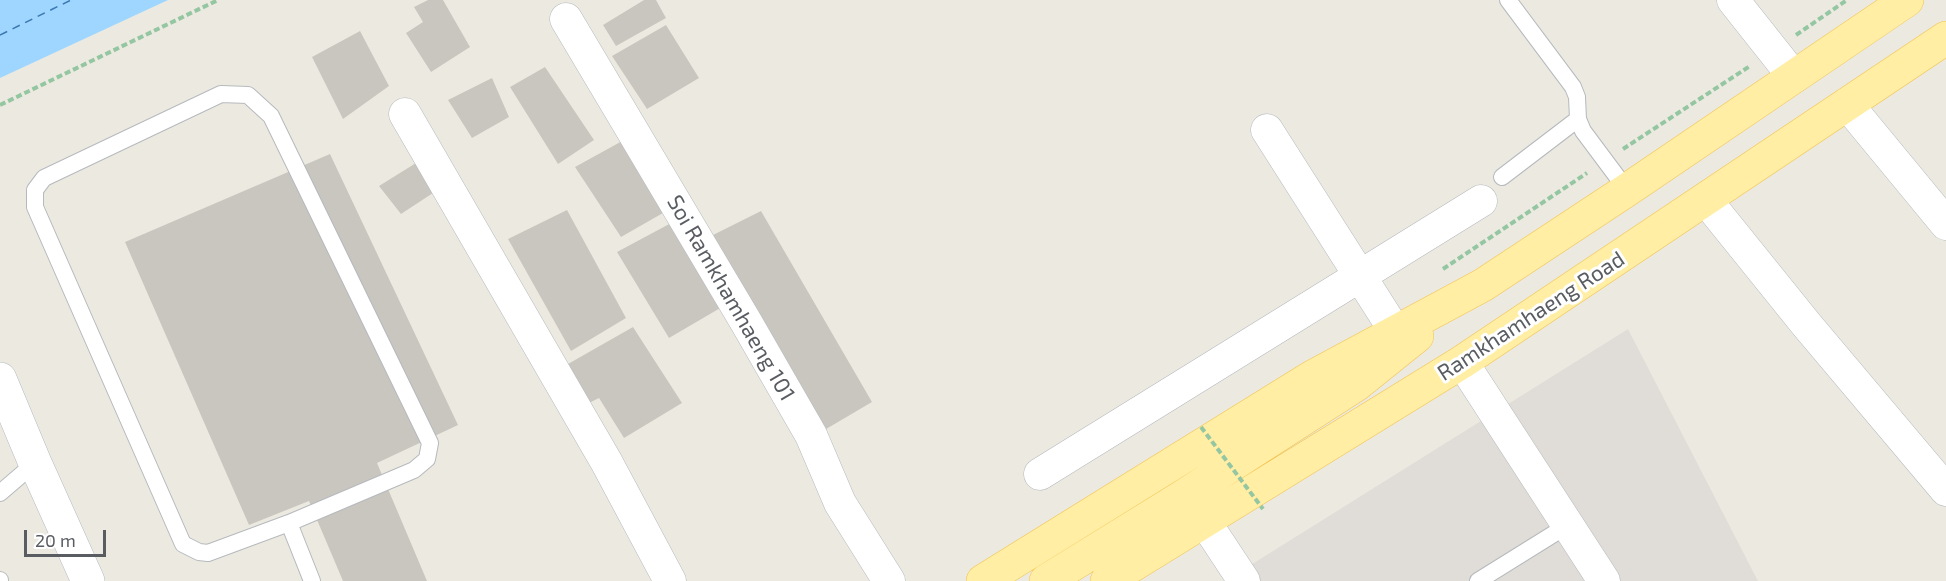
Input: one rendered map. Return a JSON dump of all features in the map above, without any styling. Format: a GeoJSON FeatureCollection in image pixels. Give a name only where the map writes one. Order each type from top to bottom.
{"type":"FeatureCollection","features":[{"type":"Feature","properties":{"kind":"main road","name":"Ramkhamhaeng Road"},"geometry":{"type":"LineString","coordinates":[[1046,581],[1356,385],[1483,285],[1907,0]]}},
{"type":"Feature","properties":{"kind":"main road","name":"Ramkhamhaeng Road"},"geometry":{"type":"LineString","coordinates":[[1107,581],[1462,362],[1946,38]]}},
{"type":"Feature","properties":{"kind":"main road","name":"Ramkhamhaeng Road"},"geometry":{"type":"LineString","coordinates":[[983,581],[1274,400],[1395,331],[1483,285]]}},
{"type":"Feature","properties":{"kind":"main road"},"geometry":{"type":"LineString","coordinates":[[0,379],[34,463],[88,581]]}},
{"type":"Feature","properties":{"kind":"street"},"geometry":{"type":"LineString","coordinates":[[1733,0],[1794,77]]}},
{"type":"Feature","properties":{"kind":"street","name":"Soi Ramkhamhaeng 101"},"geometry":{"type":"LineString","coordinates":[[566,19],[811,435],[840,503],[889,581]]}},
{"type":"Feature","properties":{"kind":"street"},"geometry":{"type":"LineString","coordinates":[[1846,104],[1946,224]]}},
{"type":"Feature","properties":{"kind":"street"},"geometry":{"type":"LineString","coordinates":[[405,114],[607,463],[670,581]]}},
{"type":"Feature","properties":{"kind":"street"},"geometry":{"type":"LineString","coordinates":[[1267,130],[1395,331]]}},
{"type":"Feature","properties":{"kind":"street"},"geometry":{"type":"LineString","coordinates":[[1706,200],[1806,324],[1946,490]]}},
{"type":"Feature","properties":{"kind":"street"},"geometry":{"type":"LineString","coordinates":[[1040,474],[1481,201]]}},
{"type":"Feature","properties":{"kind":"street"},"geometry":{"type":"LineString","coordinates":[[1462,362],[1604,581]]}},
{"type":"Feature","properties":{"kind":"street"},"geometry":{"type":"LineString","coordinates":[[1206,522],[1244,581]]}},
{"type":"Feature","properties":{"kind":"lane"},"geometry":{"type":"LineString","coordinates":[[1508,0],[1573,87],[1577,97],[1578,119],[1583,131],[1627,190]]}},
{"type":"Feature","properties":{"kind":"lane"},"geometry":{"type":"LineString","coordinates":[[221,94],[248,95],[271,116],[430,443],[427,459],[414,470],[289,523],[208,554],[183,544],[35,207],[35,190],[44,178],[221,94]]}},
{"type":"Feature","properties":{"kind":"lane"},"geometry":{"type":"LineString","coordinates":[[1502,177],[1578,119]]}},
{"type":"Feature","properties":{"kind":"lane"},"geometry":{"type":"LineString","coordinates":[[0,493],[34,463]]}},
{"type":"Feature","properties":{"kind":"lane"},"geometry":{"type":"LineString","coordinates":[[289,523],[312,581]]}},
{"type":"Feature","properties":{"kind":"lane"},"geometry":{"type":"LineString","coordinates":[[1478,581],[1569,525]]}},
{"type":"Feature","properties":{"kind":"path"},"geometry":{"type":"LineString","coordinates":[[0,105],[218,0]]}},
{"type":"Feature","properties":{"kind":"path"},"geometry":{"type":"LineString","coordinates":[[1440,271],[1847,0]]}},
{"type":"Feature","properties":{"kind":"path"},"geometry":{"type":"LineString","coordinates":[[1200,425],[1263,510]]}},
{"type":"Feature","properties":{"kind":"shaded area"},"geometry":{"type":"Polygon","coordinates":[[[1628,329],[1758,581],[1225,581],[1628,329]]]}},
{"type":"Feature","properties":{"kind":"water"},"geometry":{"type":"Polygon","coordinates":[[[0,0],[168,0],[0,78],[0,0]]]}},
{"type":"Feature","properties":{"kind":"building"},"geometry":{"type":"Polygon","coordinates":[[[428,0],[443,0],[470,47],[431,72],[406,33],[423,22],[414,7],[428,0]]]}},
{"type":"Feature","properties":{"kind":"building"},"geometry":{"type":"Polygon","coordinates":[[[644,0],[656,0],[666,18],[616,46],[603,25],[644,0]]]}},
{"type":"Feature","properties":{"kind":"building"},"geometry":{"type":"Polygon","coordinates":[[[666,25],[699,78],[647,109],[612,56],[666,25]]]}},
{"type":"Feature","properties":{"kind":"building"},"geometry":{"type":"Polygon","coordinates":[[[360,31],[389,86],[343,119],[312,57],[360,31]]]}},
{"type":"Feature","properties":{"kind":"building"},"geometry":{"type":"Polygon","coordinates":[[[545,67],[594,140],[558,164],[510,87],[545,67]]]}},
{"type":"Feature","properties":{"kind":"building"},"geometry":{"type":"Polygon","coordinates":[[[492,78],[509,117],[472,138],[448,100],[492,78]]]}},
{"type":"Feature","properties":{"kind":"building"},"geometry":{"type":"Polygon","coordinates":[[[624,140],[670,209],[621,237],[575,167],[624,140]]]}},
{"type":"Feature","properties":{"kind":"building"},"geometry":{"type":"Polygon","coordinates":[[[330,154],[458,425],[377,463],[427,581],[343,581],[309,501],[249,525],[125,242],[330,154]]]}},
{"type":"Feature","properties":{"kind":"building"},"geometry":{"type":"Polygon","coordinates":[[[416,163],[433,193],[401,214],[379,186],[416,163]]]}},
{"type":"Feature","properties":{"kind":"building"},"geometry":{"type":"Polygon","coordinates":[[[567,210],[626,318],[571,351],[508,239],[567,210]]]}},
{"type":"Feature","properties":{"kind":"building"},"geometry":{"type":"Polygon","coordinates":[[[761,211],[872,402],[821,432],[713,235],[761,211]]]}},
{"type":"Feature","properties":{"kind":"building"},"geometry":{"type":"Polygon","coordinates":[[[673,222],[722,307],[669,338],[617,252],[673,222]]]}},
{"type":"Feature","properties":{"kind":"building"},"geometry":{"type":"Polygon","coordinates":[[[633,327],[682,403],[624,438],[599,398],[589,403],[568,364],[633,327]]]}},
{"type":"Feature","properties":{"kind":"ferry route"},"geometry":{"type":"LineString","coordinates":[[0,35],[71,0]]}}]}
